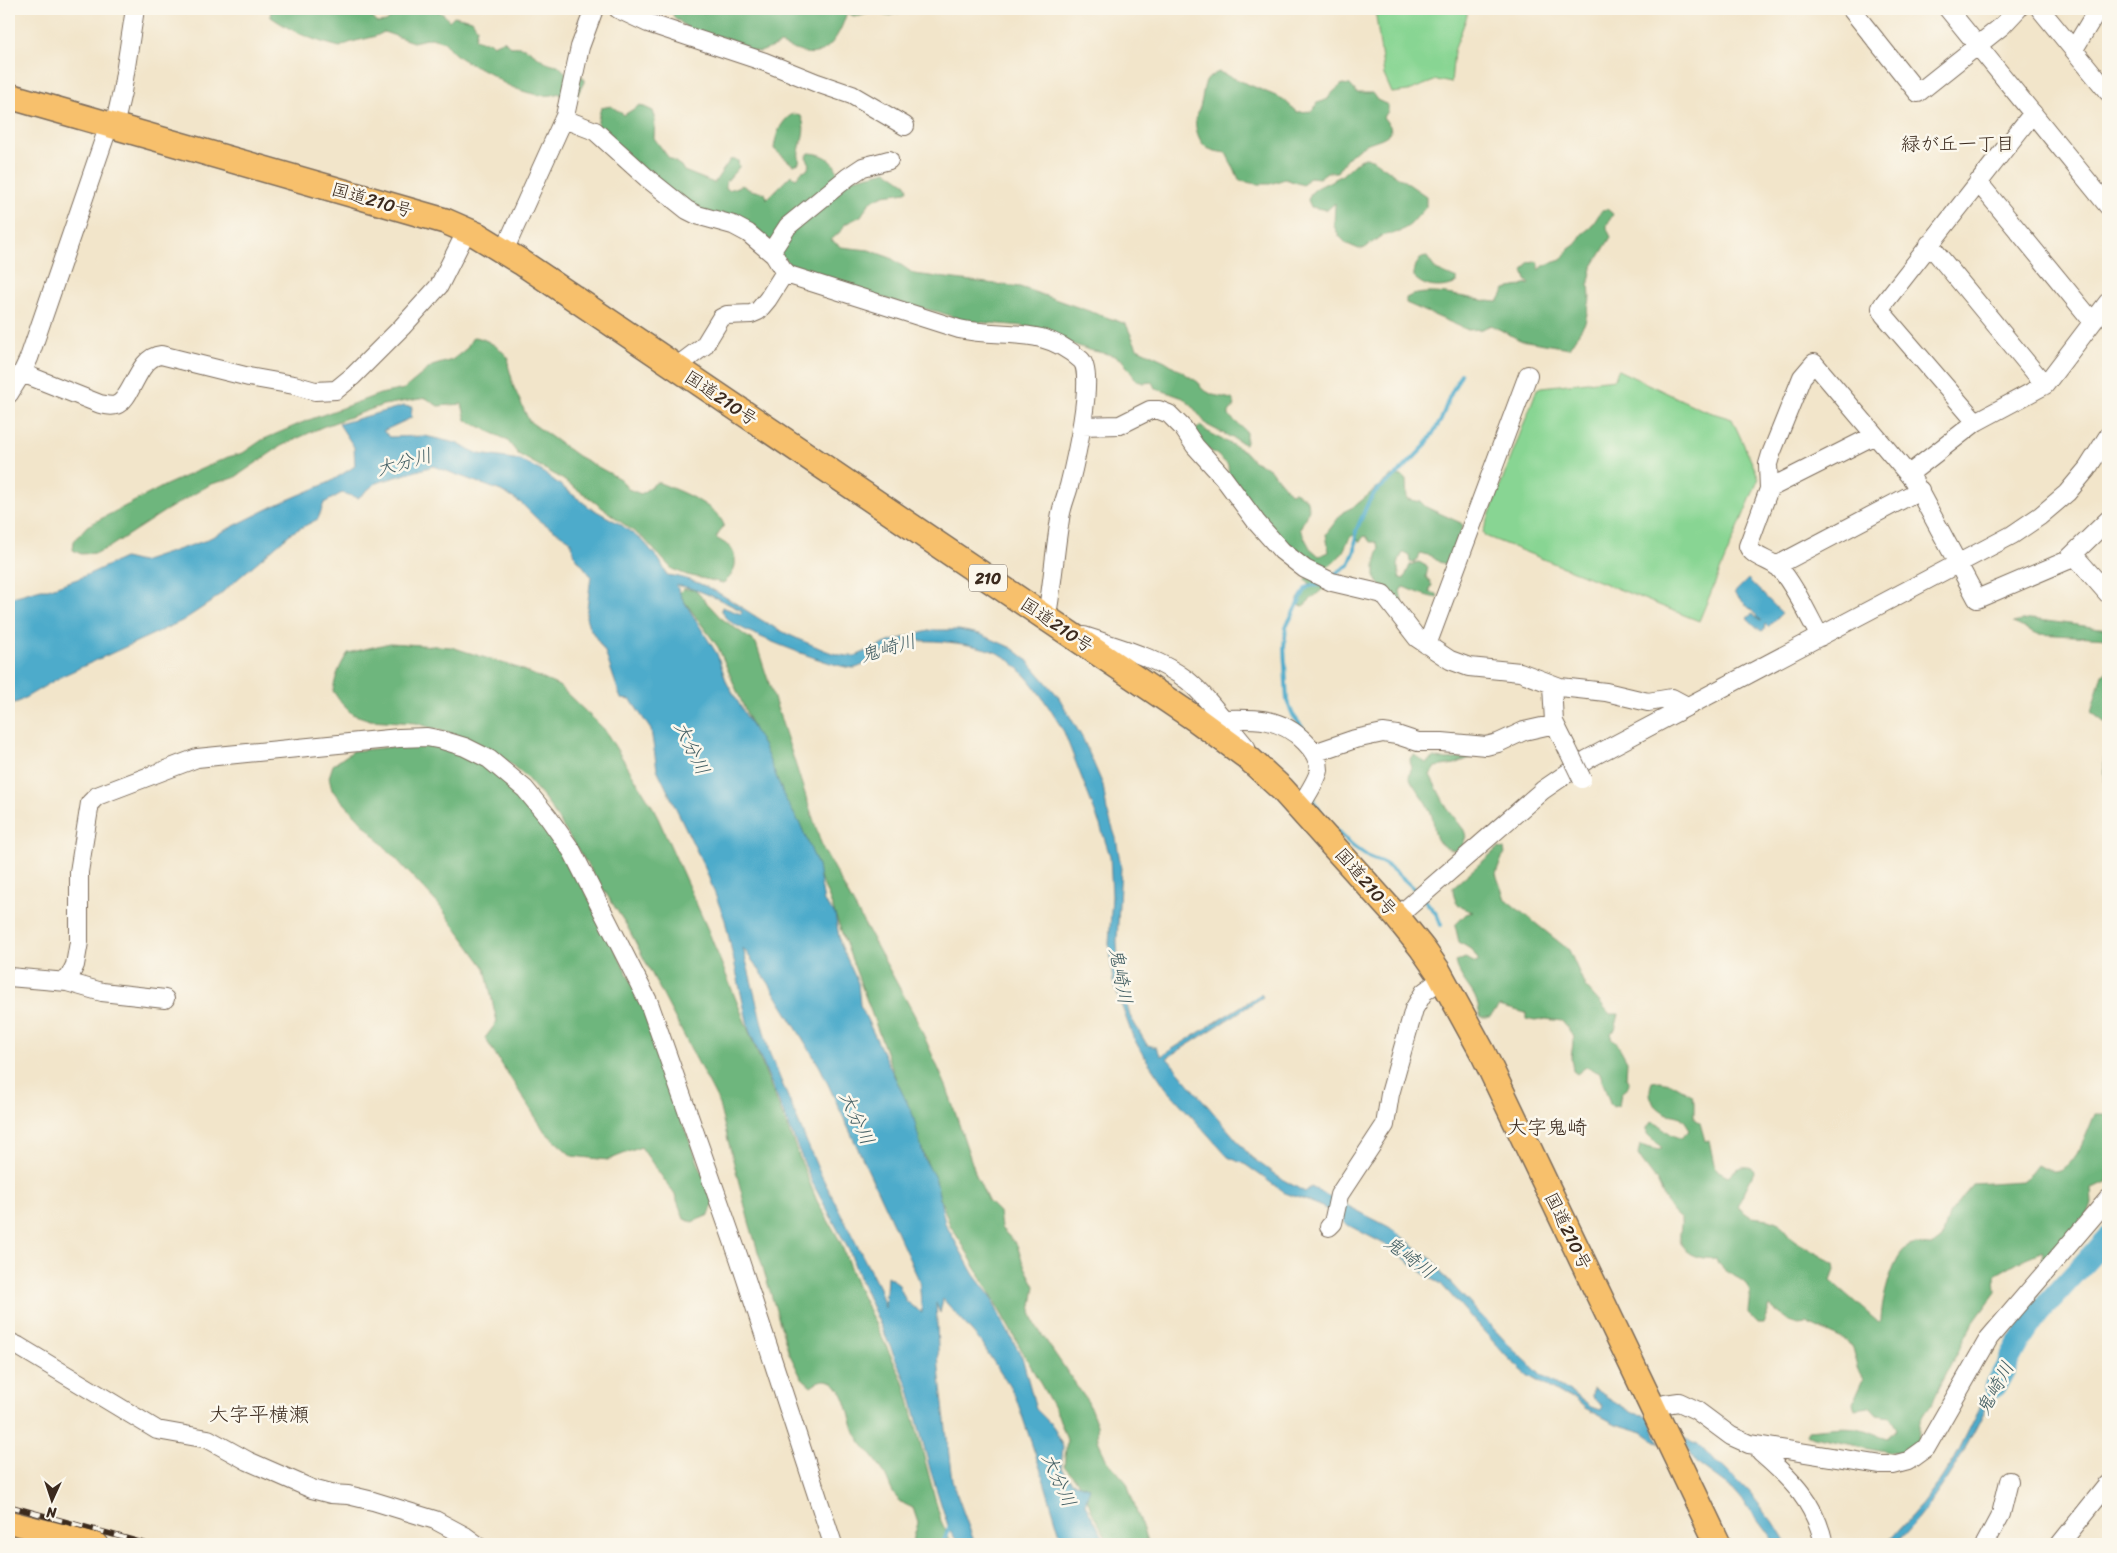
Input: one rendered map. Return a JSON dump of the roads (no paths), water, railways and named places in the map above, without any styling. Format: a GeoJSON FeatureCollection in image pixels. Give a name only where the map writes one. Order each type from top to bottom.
{"type":"FeatureCollection","features":[{"type":"Feature","properties":{"kind":"highway","name":"国道210号"},"geometry":{"type":"LineString","coordinates":[[9,96],[445,221],[467,230],[504,251],[676,367],[1220,736],[1254,763],[1282,789],[1397,917],[1443,978],[1483,1053],[1718,1544]]}},
{"type":"Feature","properties":{"kind":"main road"},"geometry":{"type":"LineString","coordinates":[[9,1522],[97,1544]]}},
{"type":"Feature","properties":{"kind":"street"},"geometry":{"type":"LineString","coordinates":[[9,394],[30,358],[112,126],[122,92],[135,9]]}},
{"type":"Feature","properties":{"kind":"street"},"geometry":{"type":"LineString","coordinates":[[504,251],[564,119],[580,47],[594,9]]}},
{"type":"Feature","properties":{"kind":"street"},"geometry":{"type":"LineString","coordinates":[[618,9],[648,23],[765,62],[852,95],[905,126]]}},
{"type":"Feature","properties":{"kind":"street"},"geometry":{"type":"LineString","coordinates":[[1851,9],[1918,93],[2002,26],[2018,9]]}},
{"type":"Feature","properties":{"kind":"street"},"geometry":{"type":"LineString","coordinates":[[1948,9],[2108,206]]}},
{"type":"Feature","properties":{"kind":"street"},"geometry":{"type":"LineString","coordinates":[[2040,9],[2108,92]]}},
{"type":"Feature","properties":{"kind":"street"},"geometry":{"type":"LineString","coordinates":[[2074,49],[2098,9]]}},
{"type":"Feature","properties":{"kind":"street"},"geometry":{"type":"LineString","coordinates":[[1976,422],[1882,310],[1884,303],[1929,244],[2033,113]]}},
{"type":"Feature","properties":{"kind":"street"},"geometry":{"type":"LineString","coordinates":[[564,119],[595,131],[686,210],[742,229],[771,252],[785,272],[801,280],[959,329],[976,332],[1025,334],[1044,339],[1075,355],[1085,365],[1086,387],[1082,426],[1060,518],[1050,601],[1053,623],[1162,664],[1192,685],[1282,789]]}},
{"type":"Feature","properties":{"kind":"street"},"geometry":{"type":"LineString","coordinates":[[771,252],[788,226],[800,214],[848,176],[863,167],[890,160]]}},
{"type":"Feature","properties":{"kind":"street"},"geometry":{"type":"LineString","coordinates":[[1978,182],[2093,322]]}},
{"type":"Feature","properties":{"kind":"street"},"geometry":{"type":"LineString","coordinates":[[22,374],[100,404],[113,406],[121,402],[143,366],[151,358],[161,354],[249,377],[294,385],[314,391],[336,390],[402,328],[439,286],[467,230]]}},
{"type":"Feature","properties":{"kind":"street"},"geometry":{"type":"LineString","coordinates":[[1929,244],[2045,384]]}},
{"type":"Feature","properties":{"kind":"street"},"geometry":{"type":"LineString","coordinates":[[676,367],[704,346],[721,318],[727,315],[751,314],[758,311],[785,272]]}},
{"type":"Feature","properties":{"kind":"street"},"geometry":{"type":"LineString","coordinates":[[1909,474],[1976,422],[2045,384],[2108,302]]}},
{"type":"Feature","properties":{"kind":"street"},"geometry":{"type":"LineString","coordinates":[[1820,637],[1785,575],[1776,566],[1751,552],[1748,546],[1770,488],[1768,464],[1770,454],[1802,377],[1814,363],[1909,474],[1920,490],[1976,598],[2066,561],[2108,520]]}},
{"type":"Feature","properties":{"kind":"street"},"geometry":{"type":"LineString","coordinates":[[1427,646],[1528,375]]}},
{"type":"Feature","properties":{"kind":"street"},"geometry":{"type":"LineString","coordinates":[[1082,426],[1117,426],[1150,410],[1162,410],[1169,414],[1183,428],[1195,446],[1223,477],[1257,523],[1282,551],[1305,569],[1332,582],[1383,594],[1417,638],[1450,660],[1470,668],[1512,670],[1552,685],[1606,692],[1648,702],[1672,698],[1687,706]]}},
{"type":"Feature","properties":{"kind":"street"},"geometry":{"type":"LineString","coordinates":[[1770,488],[1875,434]]}},
{"type":"Feature","properties":{"kind":"street"},"geometry":{"type":"LineString","coordinates":[[1397,917],[1560,777],[1619,741],[1959,565],[2012,535],[2055,504],[2088,469],[2108,436]]}},
{"type":"Feature","properties":{"kind":"street"},"geometry":{"type":"LineString","coordinates":[[1776,566],[1920,490]]}},
{"type":"Feature","properties":{"kind":"street"},"geometry":{"type":"LineString","coordinates":[[2073,554],[2108,594]]}},
{"type":"Feature","properties":{"kind":"street"},"geometry":{"type":"LineString","coordinates":[[1552,685],[1555,724],[1582,779]]}},
{"type":"Feature","properties":{"kind":"street"},"geometry":{"type":"LineString","coordinates":[[1222,718],[1250,718],[1280,723],[1294,732],[1314,753],[1318,772],[1299,808]]}},
{"type":"Feature","properties":{"kind":"street"},"geometry":{"type":"LineString","coordinates":[[1314,753],[1372,734],[1383,733],[1424,743],[1442,742],[1486,746],[1498,744],[1524,731],[1555,724]]}},
{"type":"Feature","properties":{"kind":"street"},"geometry":{"type":"LineString","coordinates":[[67,982],[75,965],[79,942],[78,872],[90,804],[97,796],[197,758],[399,738],[427,737],[459,745],[476,751],[503,769],[538,804],[572,851],[649,1003],[740,1258],[832,1544]]}},
{"type":"Feature","properties":{"kind":"street"},"geometry":{"type":"LineString","coordinates":[[9,977],[67,982],[102,992],[165,999]]}},
{"type":"Feature","properties":{"kind":"street"},"geometry":{"type":"LineString","coordinates":[[1331,1225],[1338,1198],[1385,1125],[1390,1094],[1414,1009],[1424,992],[1443,978]]}},
{"type":"Feature","properties":{"kind":"street"},"geometry":{"type":"LineString","coordinates":[[1656,1415],[1670,1402],[1679,1402],[1731,1436],[1761,1447],[1887,1465],[1908,1461],[1920,1453],[1930,1442],[1989,1338],[2108,1199]]}},
{"type":"Feature","properties":{"kind":"street"},"geometry":{"type":"LineString","coordinates":[[9,1342],[157,1430],[208,1439],[248,1461],[312,1489],[374,1501],[435,1520],[476,1544]]}},
{"type":"Feature","properties":{"kind":"street"},"geometry":{"type":"LineString","coordinates":[[1761,1447],[1761,1453],[1793,1482],[1808,1503],[1818,1521],[1824,1544]]}},
{"type":"Feature","properties":{"kind":"street"},"geometry":{"type":"LineString","coordinates":[[1985,1544],[2001,1514],[2009,1481]]}},
{"type":"Feature","properties":{"kind":"street"},"geometry":{"type":"LineString","coordinates":[[2060,1544],[2108,1484]]}},
{"type":"Feature","properties":{"kind":"water","name":"大分川"},"geometry":{"type":"Polygon","coordinates":[[[403,406],[412,407],[411,418],[383,431],[390,437],[425,436],[456,443],[479,454],[520,460],[543,472],[589,507],[620,524],[645,543],[660,561],[667,575],[680,577],[705,586],[776,628],[830,652],[845,656],[855,656],[891,641],[932,630],[959,630],[980,634],[1012,648],[1026,659],[1058,696],[1083,739],[1103,785],[1107,811],[1116,838],[1121,867],[1117,941],[1119,975],[1130,1016],[1147,1045],[1156,1047],[1161,1056],[1261,994],[1263,997],[1167,1058],[1251,1157],[1280,1178],[1305,1192],[1311,1187],[1389,1227],[1434,1261],[1444,1276],[1507,1343],[1542,1376],[1575,1395],[1591,1407],[1601,1410],[1603,1406],[1592,1397],[1593,1388],[1633,1413],[1648,1416],[1660,1444],[1643,1432],[1616,1424],[1585,1408],[1574,1398],[1563,1396],[1527,1375],[1508,1358],[1440,1283],[1430,1278],[1388,1246],[1344,1223],[1343,1218],[1316,1204],[1285,1193],[1246,1165],[1228,1157],[1166,1088],[1133,1037],[1113,982],[1109,944],[1112,896],[1110,856],[1100,825],[1064,732],[1038,691],[1014,664],[996,652],[971,645],[915,641],[905,642],[892,647],[858,667],[844,667],[768,640],[735,625],[725,617],[721,610],[722,607],[741,614],[742,611],[702,592],[676,585],[717,654],[727,683],[764,747],[786,800],[801,826],[818,866],[824,902],[835,914],[840,943],[858,983],[860,1005],[913,1115],[924,1158],[936,1180],[945,1223],[974,1275],[991,1297],[1022,1357],[1036,1409],[1053,1426],[1063,1447],[1061,1468],[1072,1482],[1090,1487],[1085,1504],[1107,1544],[1063,1544],[1015,1395],[980,1341],[943,1299],[940,1313],[936,1303],[939,1369],[952,1481],[975,1544],[959,1544],[949,1529],[930,1469],[908,1386],[860,1280],[850,1252],[812,1182],[749,1030],[725,920],[705,868],[657,769],[651,730],[631,700],[621,699],[605,652],[589,627],[586,617],[591,576],[575,556],[570,540],[537,519],[521,503],[501,491],[433,466],[376,483],[358,498],[342,493],[324,503],[318,519],[291,533],[211,602],[182,621],[62,676],[18,702],[9,704],[9,598],[41,589],[48,589],[80,578],[124,558],[141,562],[204,541],[278,504],[330,482],[355,466],[354,447],[339,424],[403,406]],[[743,948],[769,1052],[818,1169],[879,1288],[885,1308],[887,1276],[898,1283],[906,1301],[922,1313],[919,1280],[820,1067],[768,982],[743,948]]]}},
{"type":"Feature","properties":{"kind":"water"},"geometry":{"type":"Polygon","coordinates":[[[1748,579],[1782,613],[1768,627],[1765,624],[1764,630],[1761,631],[1747,618],[1752,614],[1762,621],[1734,593],[1748,579]]]}},
{"type":"Feature","properties":{"kind":"water"},"geometry":{"type":"Polygon","coordinates":[[[2009,1357],[2009,1368],[2000,1387],[1995,1389],[1975,1431],[1952,1471],[1911,1527],[1895,1544],[1886,1544],[1922,1504],[1941,1479],[1958,1452],[1989,1389],[2009,1357]]]}},
{"type":"Feature","properties":{"kind":"water"},"geometry":{"type":"Polygon","coordinates":[[[1683,1438],[1698,1444],[1748,1491],[1773,1521],[1787,1544],[1776,1544],[1733,1490],[1695,1462],[1683,1438]]]}},
{"type":"Feature","properties":{"kind":"waterway"},"geometry":{"type":"LineString","coordinates":[[1332,576],[1349,565],[1355,550],[1356,531],[1375,492],[1402,470],[1425,446],[1441,420],[1461,374]]}},
{"type":"Feature","properties":{"kind":"waterway"},"geometry":{"type":"LineString","coordinates":[[1304,730],[1293,715],[1287,701],[1284,647],[1286,627],[1306,588],[1312,585],[1322,585]]}},
{"type":"Feature","properties":{"kind":"waterway"},"geometry":{"type":"LineString","coordinates":[[1313,796],[1320,811],[1344,838],[1360,852],[1389,867],[1418,892]]}},
{"type":"Feature","properties":{"kind":"waterway"},"geometry":{"type":"LineString","coordinates":[[1424,899],[1437,915],[1441,925]]}},
{"type":"Feature","properties":{"kind":"waterway","name":"鬼崎川"},"geometry":{"type":"LineString","coordinates":[[1995,1387],[2019,1343],[2039,1313],[2108,1237]]}},
{"type":"Feature","properties":{"kind":"waterway"},"geometry":{"type":"LineString","coordinates":[[943,1544],[950,1525]]}},
{"type":"Feature","properties":{"kind":"railway"},"geometry":{"type":"LineString","coordinates":[[9,1506],[147,1544]]}},
{"type":"Feature","properties":{"kind":"district","name":"緑が丘一丁目"},"geometry":{"type":"Point","coordinates":[1958,143]}},
{"type":"Feature","properties":{"kind":"district","name":"大字鬼崎"},"geometry":{"type":"Point","coordinates":[1547,1127]}},
{"type":"Feature","properties":{"kind":"district","name":"大字平横瀬"},"geometry":{"type":"Point","coordinates":[259,1414]}}]}
